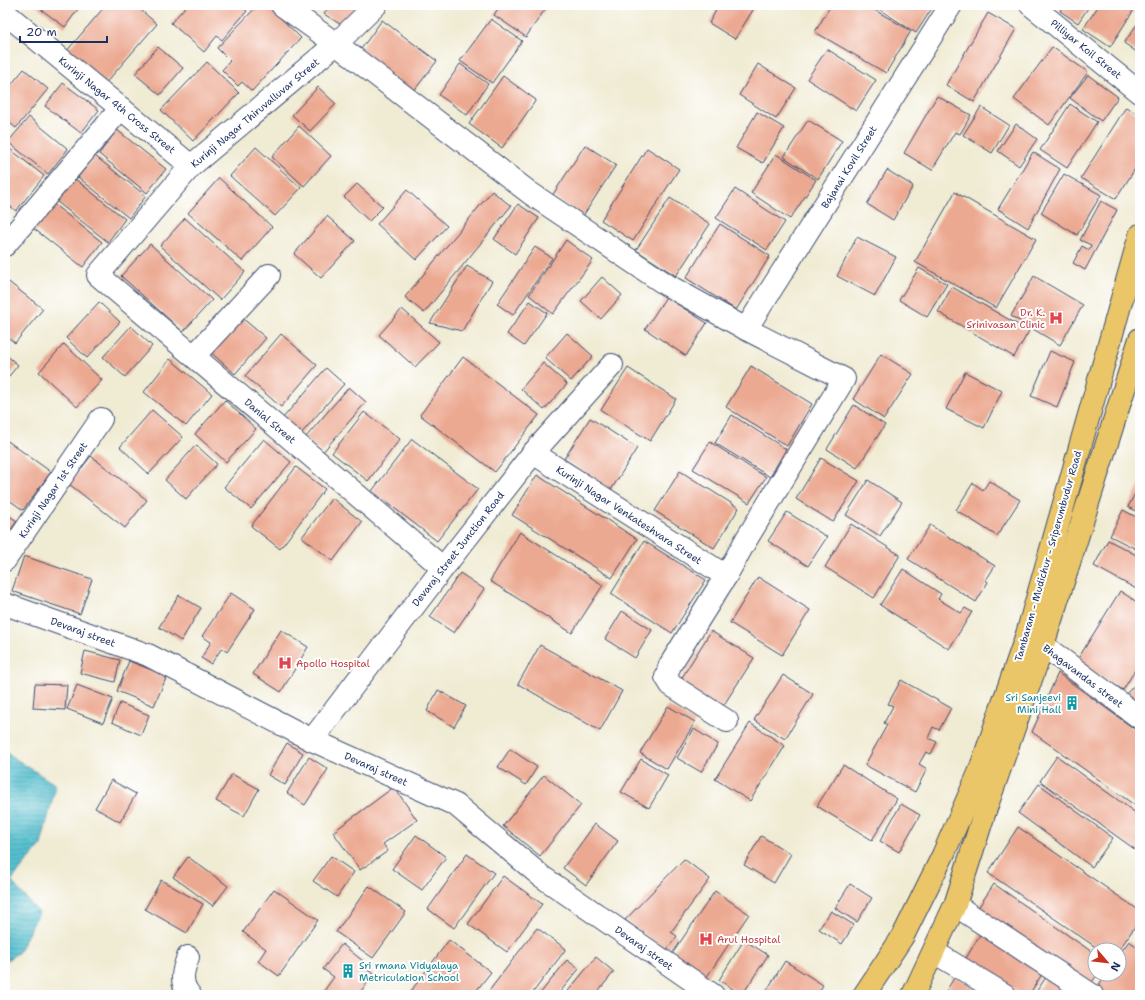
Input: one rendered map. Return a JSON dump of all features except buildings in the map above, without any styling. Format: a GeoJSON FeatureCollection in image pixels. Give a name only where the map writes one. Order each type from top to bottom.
{"type":"FeatureCollection","features":[{"type":"Feature","properties":{"kind":"main road","name":"Tambaram - Mudichur - Sriperumbudur Road"},"geometry":{"type":"LineString","coordinates":[[913,995],[955,905],[985,812],[1035,639],[1140,235]]}},
{"type":"Feature","properties":{"kind":"main road","name":"Tambaram - Mudichur - Sriperumbudur Road"},"geometry":{"type":"LineString","coordinates":[[864,995],[903,936],[943,856],[979,773],[1035,639],[1140,339]]}},
{"type":"Feature","properties":{"kind":"street"},"geometry":{"type":"LineString","coordinates":[[282,5],[336,44],[530,193],[667,285],[746,329],[844,379],[746,540],[726,576],[670,665],[666,677],[671,685],[727,721]]}},
{"type":"Feature","properties":{"kind":"street","name":"Kurinji Nagar Thiruvalluvar Street"},"geometry":{"type":"LineString","coordinates":[[98,275],[191,166],[336,44],[376,5]]}},
{"type":"Feature","properties":{"kind":"street","name":"Bajanai Kovil Street"},"geometry":{"type":"LineString","coordinates":[[746,329],[951,5]]}},
{"type":"Feature","properties":{"kind":"street","name":"Pilliyar Koil Street"},"geometry":{"type":"LineString","coordinates":[[1031,5],[1140,93]]}},
{"type":"Feature","properties":{"kind":"street","name":"Kurinji Nagar 4th Cross Street"},"geometry":{"type":"LineString","coordinates":[[5,13],[191,166]]}},
{"type":"Feature","properties":{"kind":"street"},"geometry":{"type":"LineString","coordinates":[[5,244],[121,108]]}},
{"type":"Feature","properties":{"kind":"street","name":"Danial Street"},"geometry":{"type":"LineString","coordinates":[[98,275],[442,568]]}},
{"type":"Feature","properties":{"kind":"street"},"geometry":{"type":"LineString","coordinates":[[194,356],[268,275]]}},
{"type":"Feature","properties":{"kind":"street","name":"Devaraj Street Junction Road"},"geometry":{"type":"LineString","coordinates":[[312,740],[442,568],[533,453],[612,365]]}},
{"type":"Feature","properties":{"kind":"street","name":"Kurinji Nagar 1st Street"},"geometry":{"type":"LineString","coordinates":[[5,560],[101,420]]}},
{"type":"Feature","properties":{"kind":"street","name":"Kurinji Nagar Venkateshvara Street"},"geometry":{"type":"LineString","coordinates":[[533,453],[726,576]]}},
{"type":"Feature","properties":{"kind":"street","name":"Devaraj street"},"geometry":{"type":"LineString","coordinates":[[5,604],[148,655],[312,740],[456,805],[541,876],[713,995]]}},
{"type":"Feature","properties":{"kind":"street","name":"Bhagavandas street"},"geometry":{"type":"LineString","coordinates":[[1035,639],[1140,718]]}},
{"type":"Feature","properties":{"kind":"street"},"geometry":{"type":"LineString","coordinates":[[955,905],[1092,995]]}},
{"type":"Feature","properties":{"kind":"street"},"geometry":{"type":"LineString","coordinates":[[934,952],[1005,995]]}},
{"type":"Feature","properties":{"kind":"street"},"geometry":{"type":"LineString","coordinates":[[188,957],[184,969],[183,981],[186,991],[190,995]]}},
{"type":"Feature","properties":{"kind":"water"},"geometry":{"type":"Polygon","coordinates":[[[5,752],[56,785],[41,845],[11,881],[39,913],[18,953],[5,961],[5,752]]]}},
{"type":"Feature","properties":{"kind":"place","name":"Dr. K. Srinivasan Clinic"},"geometry":{"type":"Point","coordinates":[1056,318]}},
{"type":"Feature","properties":{"kind":"place","name":"Apollo Hospital"},"geometry":{"type":"Point","coordinates":[285,663]}},
{"type":"Feature","properties":{"kind":"place","name":"Sri Sanjeevi Mini Hall"},"geometry":{"type":"Point","coordinates":[1072,703]}},
{"type":"Feature","properties":{"kind":"place","name":"Arul Hospital"},"geometry":{"type":"Point","coordinates":[706,939]}},
{"type":"Feature","properties":{"kind":"place","name":"Sri rmana Vidyalaya Metriculation School"},"geometry":{"type":"Point","coordinates":[348,971]}}]}
